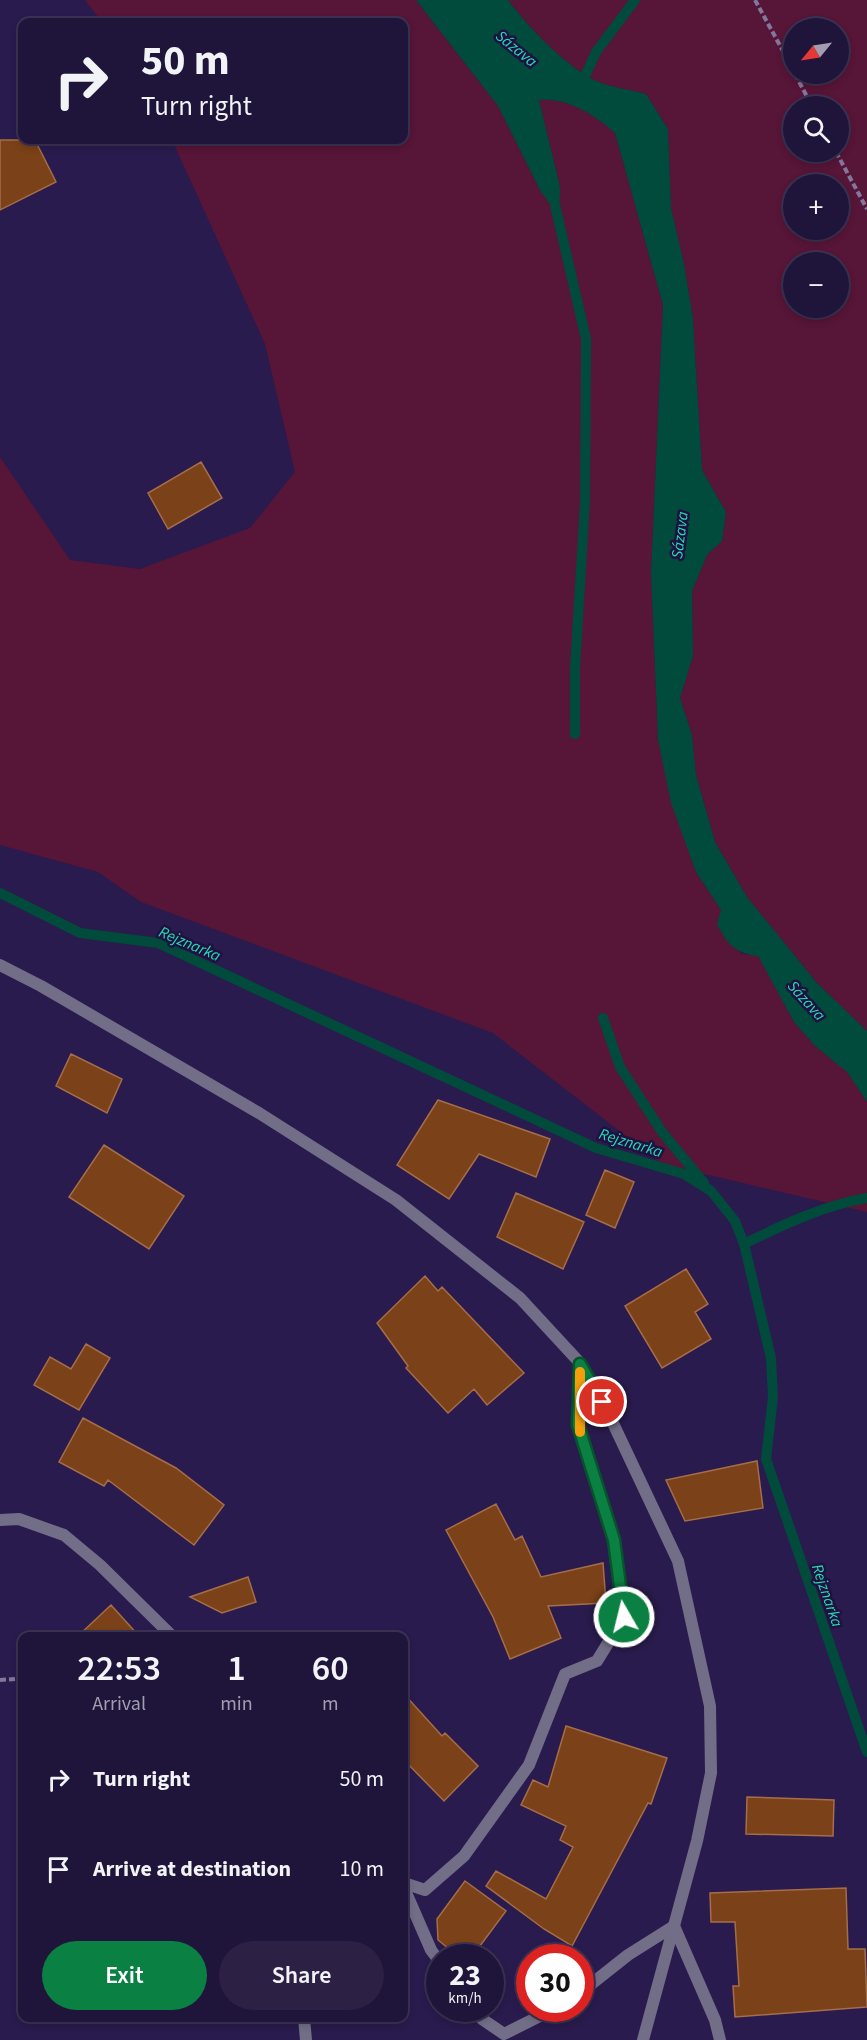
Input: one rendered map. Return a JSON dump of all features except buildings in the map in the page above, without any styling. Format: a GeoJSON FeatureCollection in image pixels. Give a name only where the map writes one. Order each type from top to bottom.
{"type":"FeatureCollection","features":[{"type":"Feature","properties":{"kind":"street"},"geometry":{"type":"LineString","coordinates":[[0,965],[41,986],[249,1107],[396,1200],[520,1298],[580,1364],[612,1421],[678,1561],[711,1706],[711,1773],[697,1841],[643,2040]]}},
{"type":"Feature","properties":{"kind":"street"},"geometry":{"type":"LineString","coordinates":[[408,1884],[425,1890],[464,1856],[529,1765],[565,1674],[597,1661],[624,1617],[614,1540],[578,1425],[580,1364]]}},
{"type":"Feature","properties":{"kind":"street"},"geometry":{"type":"LineString","coordinates":[[0,1520],[19,1519],[63,1535],[100,1564],[168,1632]]}},
{"type":"Feature","properties":{"kind":"street"},"geometry":{"type":"LineString","coordinates":[[408,1897],[428,1944]]}},
{"type":"Feature","properties":{"kind":"street"},"geometry":{"type":"LineString","coordinates":[[594,1983],[628,1955],[674,1926]]}},
{"type":"Feature","properties":{"kind":"street"},"geometry":{"type":"LineString","coordinates":[[674,1926],[715,2019],[720,2040]]}},
{"type":"Feature","properties":{"kind":"street"},"geometry":{"type":"LineString","coordinates":[[304,2022],[306,2040]]}},
{"type":"Feature","properties":{"kind":"street"},"geometry":{"type":"LineString","coordinates":[[485,2022],[501,2037],[529,2022]]}},
{"type":"Feature","properties":{"kind":"path"},"geometry":{"type":"LineString","coordinates":[[755,0],[783,52]]}},
{"type":"Feature","properties":{"kind":"path"},"geometry":{"type":"LineString","coordinates":[[841,162],[867,209]]}},
{"type":"Feature","properties":{"kind":"path"},"geometry":{"type":"LineString","coordinates":[[0,1680],[18,1681]]}},
{"type":"Feature","properties":{"kind":"shaded area"},"geometry":{"type":"Polygon","coordinates":[[[85,0],[416,0],[498,106],[541,192],[560,187],[539,100],[560,102],[580,109],[615,133],[663,305],[651,573],[658,740],[696,872],[721,910],[741,954],[758,955],[794,1022],[814,1045],[848,1072],[867,1102],[867,1212],[662,1164],[493,1033],[141,902],[98,872],[0,845],[0,457],[70,560],[140,569],[250,528],[295,472],[265,344],[174,144],[408,144],[408,18],[99,18],[85,0]]]}},
{"type":"Feature","properties":{"kind":"shaded area"},"geometry":{"type":"Polygon","coordinates":[[[508,0],[867,0],[867,1031],[817,983],[747,897],[715,842],[696,775],[692,735],[680,698],[693,656],[692,590],[707,555],[722,541],[726,512],[702,470],[693,319],[684,264],[671,208],[668,129],[646,94],[606,85],[589,77],[563,59],[538,35],[508,0]]]}},
{"type":"Feature","properties":{"kind":"water","name":"Sázava"},"geometry":{"type":"Polygon","coordinates":[[[416,0],[508,0],[538,35],[576,69],[601,83],[646,94],[668,129],[671,208],[684,264],[693,319],[702,470],[726,512],[722,541],[707,555],[692,591],[693,656],[680,698],[692,735],[696,775],[715,842],[747,897],[817,983],[867,1031],[867,1102],[847,1072],[814,1045],[794,1022],[758,956],[738,950],[725,937],[717,924],[721,910],[696,872],[671,803],[658,740],[651,573],[663,305],[615,133],[599,120],[570,104],[539,100],[560,187],[559,216],[541,192],[498,106],[416,0]]]}},
{"type":"Feature","properties":{"kind":"waterway"},"geometry":{"type":"LineString","coordinates":[[581,85],[596,52],[635,0]]}},
{"type":"Feature","properties":{"kind":"waterway"},"geometry":{"type":"LineString","coordinates":[[555,205],[586,339],[585,502],[575,668],[575,734]]}},
{"type":"Feature","properties":{"kind":"waterway","name":"Rejznarka"},"geometry":{"type":"LineString","coordinates":[[0,893],[80,933],[158,943],[596,1148],[684,1174],[711,1191],[735,1221],[744,1244],[771,1358],[773,1397],[766,1459],[867,1752]]}},
{"type":"Feature","properties":{"kind":"waterway"},"geometry":{"type":"LineString","coordinates":[[603,1018],[620,1067],[662,1132],[704,1183]]}},
{"type":"Feature","properties":{"kind":"waterway"},"geometry":{"type":"LineString","coordinates":[[744,1244],[820,1211],[867,1198]]}},
{"type":"Feature","properties":{"kind":"slow traffic"},"geometry":{"type":"LineString","coordinates":[[580,1372],[578,1425],[580,1432]]}},
{"type":"Feature","properties":{"kind":"route"},"geometry":{"type":"LineString","coordinates":[[602,1402],[580,1364],[578,1425],[614,1540],[624,1617]]}}]}
